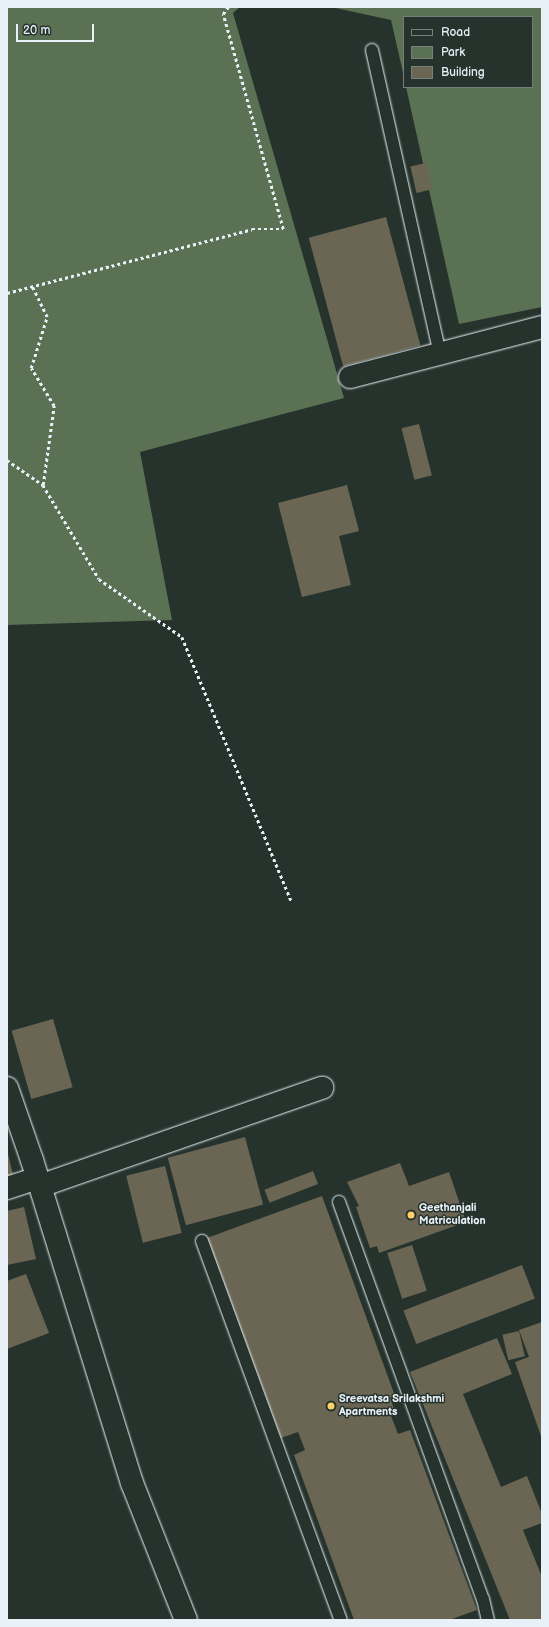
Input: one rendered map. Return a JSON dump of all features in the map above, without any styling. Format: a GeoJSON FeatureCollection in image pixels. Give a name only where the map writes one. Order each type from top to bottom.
{"type":"FeatureCollection","features":[{"type":"Feature","properties":{"kind":"street"},"geometry":{"type":"LineString","coordinates":[[350,377],[542,327]]}},
{"type":"Feature","properties":{"kind":"street"},"geometry":{"type":"LineString","coordinates":[[7,1088],[39,1182],[132,1483],[186,1620]]}},
{"type":"Feature","properties":{"kind":"street"},"geometry":{"type":"LineString","coordinates":[[7,1188],[39,1182],[322,1088]]}},
{"type":"Feature","properties":{"kind":"lane"},"geometry":{"type":"LineString","coordinates":[[372,50],[440,353]]}},
{"type":"Feature","properties":{"kind":"lane"},"geometry":{"type":"LineString","coordinates":[[339,1202],[483,1599],[488,1620]]}},
{"type":"Feature","properties":{"kind":"lane"},"geometry":{"type":"LineString","coordinates":[[202,1241],[341,1620]]}},
{"type":"Feature","properties":{"kind":"path"},"geometry":{"type":"LineString","coordinates":[[7,293],[252,229],[283,229],[223,14],[228,7]]}},
{"type":"Feature","properties":{"kind":"path"},"geometry":{"type":"LineString","coordinates":[[32,286],[47,317],[31,368],[54,406],[43,485]]}},
{"type":"Feature","properties":{"kind":"path"},"geometry":{"type":"LineString","coordinates":[[7,460],[43,485],[99,578],[182,637],[292,902]]}},
{"type":"Feature","properties":{"kind":"green space"},"geometry":{"type":"Polygon","coordinates":[[[7,7],[240,7],[233,13],[344,398],[140,452],[172,620],[7,625],[7,7]]]}},
{"type":"Feature","properties":{"kind":"green space"},"geometry":{"type":"Polygon","coordinates":[[[331,7],[542,7],[542,307],[459,324],[406,88],[533,88],[533,16],[403,16],[403,73],[391,20],[331,7]]]}},
{"type":"Feature","properties":{"kind":"building"},"geometry":{"type":"Polygon","coordinates":[[[426,163],[432,189],[416,193],[410,167],[426,163]]]}},
{"type":"Feature","properties":{"kind":"building"},"geometry":{"type":"Polygon","coordinates":[[[386,217],[420,345],[343,366],[309,238],[386,217]]]}},
{"type":"Feature","properties":{"kind":"building"},"geometry":{"type":"Polygon","coordinates":[[[419,424],[432,475],[414,480],[402,428],[419,424]]]}},
{"type":"Feature","properties":{"kind":"building"},"geometry":{"type":"Polygon","coordinates":[[[347,485],[359,531],[339,536],[351,585],[302,597],[278,503],[347,485]]]}},
{"type":"Feature","properties":{"kind":"building"},"geometry":{"type":"Polygon","coordinates":[[[53,1019],[73,1087],[31,1099],[12,1031],[53,1019]]]}},
{"type":"Feature","properties":{"kind":"building"},"geometry":{"type":"Polygon","coordinates":[[[245,1137],[263,1205],[186,1225],[168,1158],[245,1137]]]}},
{"type":"Feature","properties":{"kind":"building"},"geometry":{"type":"Polygon","coordinates":[[[7,1150],[15,1183],[7,1185],[7,1150]]]}},
{"type":"Feature","properties":{"kind":"building","name":"Geethanjali Matriculation"},"geometry":{"type":"Polygon","coordinates":[[[400,1163],[409,1186],[449,1172],[466,1222],[379,1253],[377,1246],[370,1248],[356,1207],[359,1206],[347,1182],[400,1163]]]}},
{"type":"Feature","properties":{"kind":"building"},"geometry":{"type":"Polygon","coordinates":[[[165,1166],[182,1233],[143,1243],[126,1176],[165,1166]]]}},
{"type":"Feature","properties":{"kind":"building"},"geometry":{"type":"Polygon","coordinates":[[[313,1171],[318,1184],[269,1203],[264,1190],[313,1171]]]}},
{"type":"Feature","properties":{"kind":"building","name":"Sreevatsa Srilakshmi Apartments"},"geometry":{"type":"Polygon","coordinates":[[[322,1196],[395,1396],[390,1398],[396,1414],[391,1416],[398,1434],[410,1430],[477,1610],[449,1620],[354,1620],[294,1455],[305,1450],[298,1432],[281,1438],[207,1238],[322,1196]]]}},
{"type":"Feature","properties":{"kind":"building"},"geometry":{"type":"Polygon","coordinates":[[[24,1207],[36,1259],[7,1265],[7,1211],[24,1207]]]}},
{"type":"Feature","properties":{"kind":"building"},"geometry":{"type":"Polygon","coordinates":[[[412,1245],[427,1291],[402,1299],[387,1253],[412,1245]]]}},
{"type":"Feature","properties":{"kind":"building"},"geometry":{"type":"Polygon","coordinates":[[[522,1265],[535,1299],[416,1344],[403,1311],[522,1265]]]}},
{"type":"Feature","properties":{"kind":"building"},"geometry":{"type":"Polygon","coordinates":[[[26,1274],[49,1333],[7,1349],[7,1281],[26,1274]]]}},
{"type":"Feature","properties":{"kind":"building"},"geometry":{"type":"Polygon","coordinates":[[[542,1322],[542,1439],[515,1362],[529,1357],[519,1330],[542,1322]]]}},
{"type":"Feature","properties":{"kind":"building"},"geometry":{"type":"Polygon","coordinates":[[[519,1331],[525,1356],[508,1360],[502,1335],[519,1331]]]}},
{"type":"Feature","properties":{"kind":"building"},"geometry":{"type":"Polygon","coordinates":[[[497,1338],[512,1374],[463,1394],[501,1487],[527,1476],[542,1514],[542,1523],[523,1530],[542,1577],[542,1620],[510,1620],[410,1372],[497,1338]]]}},
{"type":"Feature","properties":{"kind":"place","name":"Geethanjali Matriculation"},"geometry":{"type":"Point","coordinates":[411,1215]}},
{"type":"Feature","properties":{"kind":"place","name":"Sreevatsa Srilakshmi Apartments"},"geometry":{"type":"Point","coordinates":[331,1406]}}]}
